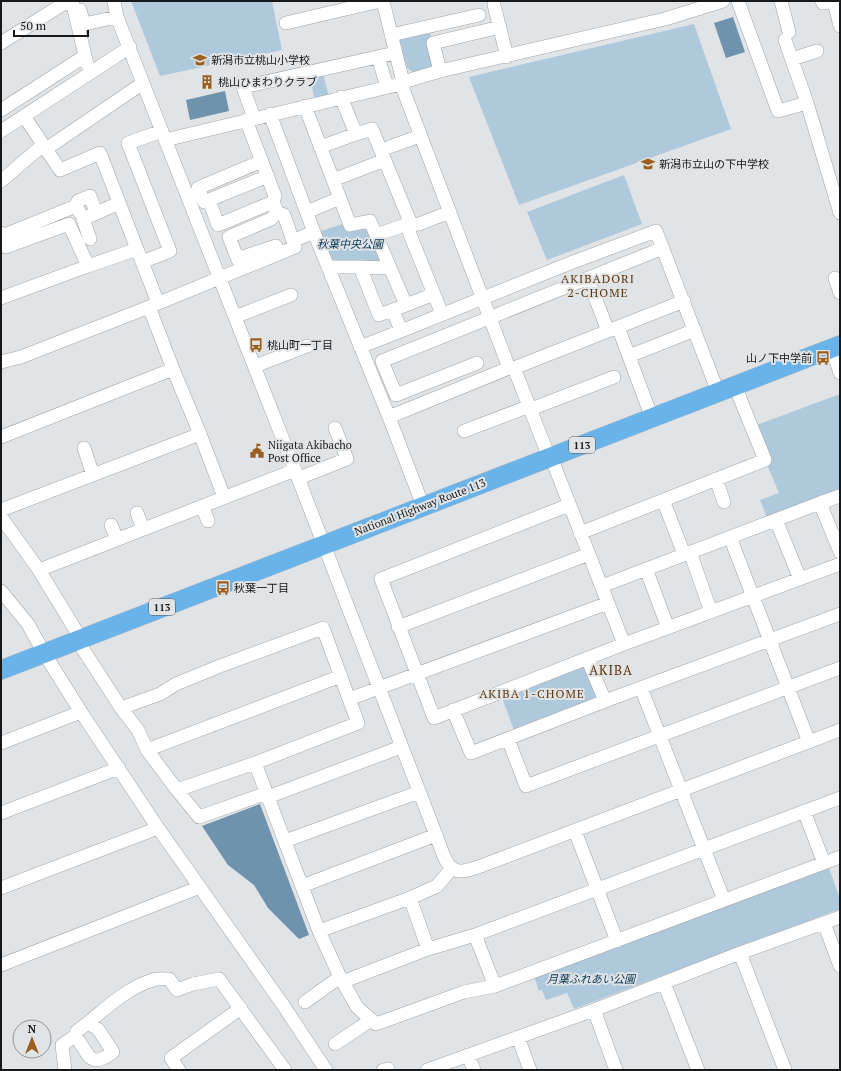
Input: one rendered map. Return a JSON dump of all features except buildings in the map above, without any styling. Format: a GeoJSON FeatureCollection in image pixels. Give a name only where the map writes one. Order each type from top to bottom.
{"type":"FeatureCollection","features":[{"type":"Feature","properties":{"kind":"highway","name":"National Highway Route 113"},"geometry":{"type":"LineString","coordinates":[[1,670],[836,346]]}},
{"type":"Feature","properties":{"kind":"street"},"geometry":{"type":"LineString","coordinates":[[1,43],[54,4],[68,1]]}},
{"type":"Feature","properties":{"kind":"street"},"geometry":{"type":"LineString","coordinates":[[72,1],[88,64]]}},
{"type":"Feature","properties":{"kind":"street"},"geometry":{"type":"LineString","coordinates":[[77,1],[84,24],[117,17]]}},
{"type":"Feature","properties":{"kind":"street"},"geometry":{"type":"LineString","coordinates":[[114,1],[117,17],[164,136],[199,198],[218,225],[275,207]]}},
{"type":"Feature","properties":{"kind":"street"},"geometry":{"type":"LineString","coordinates":[[286,23],[381,1],[396,53],[402,83],[420,136],[490,318],[530,407],[624,644]]}},
{"type":"Feature","properties":{"kind":"street"},"geometry":{"type":"LineString","coordinates":[[142,262],[170,251],[128,143],[250,119],[402,83],[440,72],[665,19],[723,1]]}},
{"type":"Feature","properties":{"kind":"street"},"geometry":{"type":"LineString","coordinates":[[738,1],[778,110],[807,103]]}},
{"type":"Feature","properties":{"kind":"street"},"geometry":{"type":"LineString","coordinates":[[781,1],[792,59],[807,103],[840,213]]}},
{"type":"Feature","properties":{"kind":"street"},"geometry":{"type":"LineString","coordinates":[[822,1],[823,3],[834,1],[840,26]]}},
{"type":"Feature","properties":{"kind":"street"},"geometry":{"type":"LineString","coordinates":[[494,5],[507,57]]}},
{"type":"Feature","properties":{"kind":"street"},"geometry":{"type":"LineString","coordinates":[[391,35],[479,15]]}},
{"type":"Feature","properties":{"kind":"street"},"geometry":{"type":"LineString","coordinates":[[440,72],[433,43],[500,27]]}},
{"type":"Feature","properties":{"kind":"street"},"geometry":{"type":"LineString","coordinates":[[1,110],[20,98],[62,80],[88,64],[130,47]]}},
{"type":"Feature","properties":{"kind":"street"},"geometry":{"type":"LineString","coordinates":[[792,59],[817,51]]}},
{"type":"Feature","properties":{"kind":"street"},"geometry":{"type":"LineString","coordinates":[[245,262],[238,260],[229,237],[271,219],[275,207],[275,196],[262,161],[242,87],[396,53]]}},
{"type":"Feature","properties":{"kind":"street"},"geometry":{"type":"LineString","coordinates":[[378,57],[387,86]]}},
{"type":"Feature","properties":{"kind":"street"},"geometry":{"type":"LineString","coordinates":[[1,131],[27,114],[62,80],[88,64]]}},
{"type":"Feature","properties":{"kind":"street"},"geometry":{"type":"LineString","coordinates":[[1,181],[45,147],[143,83]]}},
{"type":"Feature","properties":{"kind":"street"},"geometry":{"type":"LineString","coordinates":[[341,97],[356,134]]}},
{"type":"Feature","properties":{"kind":"street"},"geometry":{"type":"LineString","coordinates":[[20,98],[45,147],[60,170],[100,153],[142,262],[173,369],[224,497]]}},
{"type":"Feature","properties":{"kind":"street"},"geometry":{"type":"LineString","coordinates":[[305,106],[350,225],[370,221],[406,305]]}},
{"type":"Feature","properties":{"kind":"street"},"geometry":{"type":"LineString","coordinates":[[270,114],[314,232],[389,417],[423,506]]}},
{"type":"Feature","properties":{"kind":"street"},"geometry":{"type":"LineString","coordinates":[[320,147],[372,129],[411,224],[409,232],[442,314]]}},
{"type":"Feature","properties":{"kind":"street"},"geometry":{"type":"LineString","coordinates":[[333,180],[420,136]]}},
{"type":"Feature","properties":{"kind":"street"},"geometry":{"type":"LineString","coordinates":[[262,161],[198,188],[199,198],[220,278],[419,792],[448,864],[452,868],[460,872],[481,866],[840,730]]}},
{"type":"Feature","properties":{"kind":"street"},"geometry":{"type":"LineString","coordinates":[[199,198],[268,176]]}},
{"type":"Feature","properties":{"kind":"street"},"geometry":{"type":"LineString","coordinates":[[6,247],[7,234],[79,199],[90,196],[96,213]]}},
{"type":"Feature","properties":{"kind":"street"},"geometry":{"type":"LineString","coordinates":[[307,212],[340,198]]}},
{"type":"Feature","properties":{"kind":"street"},"geometry":{"type":"LineString","coordinates":[[79,199],[83,219],[90,239]]}},
{"type":"Feature","properties":{"kind":"street"},"geometry":{"type":"LineString","coordinates":[[83,219],[119,203]]}},
{"type":"Feature","properties":{"kind":"street"},"geometry":{"type":"LineString","coordinates":[[275,207],[284,215],[293,241]]}},
{"type":"Feature","properties":{"kind":"street"},"geometry":{"type":"LineString","coordinates":[[376,236],[405,225],[419,224],[450,212]]}},
{"type":"Feature","properties":{"kind":"street"},"geometry":{"type":"LineString","coordinates":[[6,247],[69,224],[88,266]]}},
{"type":"Feature","properties":{"kind":"street"},"geometry":{"type":"LineString","coordinates":[[360,347],[573,262],[656,231],[695,330],[765,460],[580,533]]}},
{"type":"Feature","properties":{"kind":"street"},"geometry":{"type":"LineString","coordinates":[[1,362],[21,357],[220,278],[245,262],[314,232]]}},
{"type":"Feature","properties":{"kind":"street"},"geometry":{"type":"LineString","coordinates":[[1,233],[6,247]]}},
{"type":"Feature","properties":{"kind":"street"},"geometry":{"type":"LineString","coordinates":[[477,363],[396,395],[382,361],[663,248]]}},
{"type":"Feature","properties":{"kind":"street"},"geometry":{"type":"LineString","coordinates":[[1,298],[137,249]]}},
{"type":"Feature","properties":{"kind":"street"},"geometry":{"type":"LineString","coordinates":[[573,262],[629,356],[652,418]]}},
{"type":"Feature","properties":{"kind":"street"},"geometry":{"type":"LineString","coordinates":[[328,267],[390,268]]}},
{"type":"Feature","properties":{"kind":"street"},"geometry":{"type":"LineString","coordinates":[[360,267],[379,315],[434,294]]}},
{"type":"Feature","properties":{"kind":"street"},"geometry":{"type":"LineString","coordinates":[[835,278],[840,293]]}},
{"type":"Feature","properties":{"kind":"street"},"geometry":{"type":"LineString","coordinates":[[235,317],[291,295]]}},
{"type":"Feature","properties":{"kind":"street"},"geometry":{"type":"LineString","coordinates":[[389,417],[684,301]]}},
{"type":"Feature","properties":{"kind":"street"},"geometry":{"type":"LineString","coordinates":[[393,310],[401,331]]}},
{"type":"Feature","properties":{"kind":"street"},"geometry":{"type":"LineString","coordinates":[[629,356],[695,330]]}},
{"type":"Feature","properties":{"kind":"street"},"geometry":{"type":"LineString","coordinates":[[255,366],[307,346]]}},
{"type":"Feature","properties":{"kind":"street"},"geometry":{"type":"LineString","coordinates":[[836,346],[840,373]]}},
{"type":"Feature","properties":{"kind":"street"},"geometry":{"type":"LineString","coordinates":[[1,437],[173,369]]}},
{"type":"Feature","properties":{"kind":"street"},"geometry":{"type":"LineString","coordinates":[[464,431],[614,377]]}},
{"type":"Feature","properties":{"kind":"street"},"geometry":{"type":"LineString","coordinates":[[39,570],[224,497],[347,459],[335,428]]}},
{"type":"Feature","properties":{"kind":"street"},"geometry":{"type":"LineString","coordinates":[[1,510],[200,434]]}},
{"type":"Feature","properties":{"kind":"street"},"geometry":{"type":"LineString","coordinates":[[84,448],[93,474]]}},
{"type":"Feature","properties":{"kind":"street"},"geometry":{"type":"LineString","coordinates":[[716,479],[724,502]]}},
{"type":"Feature","properties":{"kind":"street"},"geometry":{"type":"LineString","coordinates":[[602,586],[840,496]]}},
{"type":"Feature","properties":{"kind":"street"},"geometry":{"type":"LineString","coordinates":[[663,500],[711,612]]}},
{"type":"Feature","properties":{"kind":"street"},"geometry":{"type":"LineString","coordinates":[[820,503],[840,552]]}},
{"type":"Feature","properties":{"kind":"street"},"geometry":{"type":"LineString","coordinates":[[569,505],[380,579],[434,718],[587,658],[840,564]]}},
{"type":"Feature","properties":{"kind":"street"},"geometry":{"type":"LineString","coordinates":[[202,506],[208,521]]}},
{"type":"Feature","properties":{"kind":"street"},"geometry":{"type":"LineString","coordinates":[[137,513],[143,529]]}},
{"type":"Feature","properties":{"kind":"street"},"geometry":{"type":"LineString","coordinates":[[1,517],[39,570],[120,708],[138,730],[147,750],[199,817],[268,795],[402,747]]}},
{"type":"Feature","properties":{"kind":"street"},"geometry":{"type":"LineString","coordinates":[[776,520],[800,579]]}},
{"type":"Feature","properties":{"kind":"street"},"geometry":{"type":"LineString","coordinates":[[111,525],[117,539]]}},
{"type":"Feature","properties":{"kind":"street"},"geometry":{"type":"LineString","coordinates":[[730,537],[808,742]]}},
{"type":"Feature","properties":{"kind":"street"},"geometry":{"type":"LineString","coordinates":[[398,627],[589,554]]}},
{"type":"Feature","properties":{"kind":"street"},"geometry":{"type":"LineString","coordinates":[[646,569],[668,628]]}},
{"type":"Feature","properties":{"kind":"street"},"geometry":{"type":"LineString","coordinates":[[1,591],[28,624],[44,653],[81,712],[158,828],[283,1005],[326,1070]]}},
{"type":"Feature","properties":{"kind":"street"},"geometry":{"type":"LineString","coordinates":[[349,699],[608,603]]}},
{"type":"Feature","properties":{"kind":"street"},"geometry":{"type":"LineString","coordinates":[[453,710],[471,753],[605,701],[840,614]]}},
{"type":"Feature","properties":{"kind":"street"},"geometry":{"type":"LineString","coordinates":[[120,708],[160,694],[176,684],[213,669],[323,628],[358,723],[255,763],[177,790]]}},
{"type":"Feature","properties":{"kind":"street"},"geometry":{"type":"LineString","coordinates":[[587,658],[605,701]]}},
{"type":"Feature","properties":{"kind":"street"},"geometry":{"type":"LineString","coordinates":[[508,739],[526,786],[840,668]]}},
{"type":"Feature","properties":{"kind":"street"},"geometry":{"type":"LineString","coordinates":[[147,750],[341,676]]}},
{"type":"Feature","properties":{"kind":"street"},"geometry":{"type":"LineString","coordinates":[[641,688],[724,900]]}},
{"type":"Feature","properties":{"kind":"street"},"geometry":{"type":"LineString","coordinates":[[1,742],[81,712]]}},
{"type":"Feature","properties":{"kind":"street"},"geometry":{"type":"LineString","coordinates":[[255,763],[319,931],[341,979],[357,1007],[376,1024],[464,992],[495,986],[840,857]]}},
{"type":"Feature","properties":{"kind":"street"},"geometry":{"type":"LineString","coordinates":[[1,813],[119,768]]}},
{"type":"Feature","properties":{"kind":"street"},"geometry":{"type":"LineString","coordinates":[[285,841],[419,792]]}},
{"type":"Feature","properties":{"kind":"street"},"geometry":{"type":"LineString","coordinates":[[305,1002],[341,979],[428,949],[475,935],[597,890],[703,848],[840,798]]}},
{"type":"Feature","properties":{"kind":"street"},"geometry":{"type":"LineString","coordinates":[[804,811],[824,863]]}},
{"type":"Feature","properties":{"kind":"street"},"geometry":{"type":"LineString","coordinates":[[1,888],[158,828]]}},
{"type":"Feature","properties":{"kind":"street"},"geometry":{"type":"LineString","coordinates":[[575,831],[618,940]]}},
{"type":"Feature","properties":{"kind":"street"},"geometry":{"type":"LineString","coordinates":[[302,886],[436,835]]}},
{"type":"Feature","properties":{"kind":"street"},"geometry":{"type":"LineString","coordinates":[[319,931],[410,898],[438,886],[452,868]]}},
{"type":"Feature","properties":{"kind":"street"},"geometry":{"type":"LineString","coordinates":[[1,965],[200,888]]}},
{"type":"Feature","properties":{"kind":"street"},"geometry":{"type":"LineString","coordinates":[[410,898],[428,949]]}},
{"type":"Feature","properties":{"kind":"street"},"geometry":{"type":"LineString","coordinates":[[427,1070],[594,1010],[740,953],[840,917]]}},
{"type":"Feature","properties":{"kind":"street"},"geometry":{"type":"LineString","coordinates":[[824,923],[840,966]]}},
{"type":"Feature","properties":{"kind":"street"},"geometry":{"type":"LineString","coordinates":[[475,935],[495,986]]}},
{"type":"Feature","properties":{"kind":"street"},"geometry":{"type":"LineString","coordinates":[[740,953],[785,1070]]}},
{"type":"Feature","properties":{"kind":"street"},"geometry":{"type":"LineString","coordinates":[[65,1070],[62,1045],[75,1036],[78,1031],[110,1004],[132,988],[154,979],[169,979],[177,990],[193,984],[219,979],[285,1070]]}},
{"type":"Feature","properties":{"kind":"street"},"geometry":{"type":"LineString","coordinates":[[664,983],[698,1070]]}},
{"type":"Feature","properties":{"kind":"street"},"geometry":{"type":"LineString","coordinates":[[179,1070],[171,1058],[241,1008]]}},
{"type":"Feature","properties":{"kind":"street"},"geometry":{"type":"LineString","coordinates":[[594,1010],[616,1070]]}},
{"type":"Feature","properties":{"kind":"street"},"geometry":{"type":"LineString","coordinates":[[335,1044],[371,1020]]}},
{"type":"Feature","properties":{"kind":"street"},"geometry":{"type":"LineString","coordinates":[[75,1036],[90,1058],[96,1061],[101,1060],[112,1052],[98,1030],[88,1023]]}},
{"type":"Feature","properties":{"kind":"street"},"geometry":{"type":"LineString","coordinates":[[518,1037],[530,1070]]}},
{"type":"Feature","properties":{"kind":"street"},"geometry":{"type":"LineString","coordinates":[[468,1055],[474,1070]]}},
{"type":"Feature","properties":{"kind":"street"},"geometry":{"type":"LineString","coordinates":[[383,1070],[388,1070]]}},
{"type":"Feature","properties":{"kind":"green space"},"geometry":{"type":"Polygon","coordinates":[[[131,1],[272,1],[282,50],[160,76],[131,1]]]}},
{"type":"Feature","properties":{"kind":"green space"},"geometry":{"type":"Polygon","coordinates":[[[694,24],[731,129],[519,205],[469,77],[694,24]]]}},
{"type":"Feature","properties":{"kind":"green space"},"geometry":{"type":"Polygon","coordinates":[[[429,28],[439,67],[414,73],[407,68],[399,39],[429,28]]]}},
{"type":"Feature","properties":{"kind":"green space"},"geometry":{"type":"Polygon","coordinates":[[[322,70],[330,100],[316,103],[308,73],[322,70]]]}},
{"type":"Feature","properties":{"kind":"green space"},"geometry":{"type":"Polygon","coordinates":[[[624,175],[642,224],[547,260],[527,212],[624,175]]]}},
{"type":"Feature","properties":{"kind":"green space","name":"秋葉中央公園"},"geometry":{"type":"Polygon","coordinates":[[[369,220],[388,266],[329,266],[315,233],[352,221],[369,220]]]}},
{"type":"Feature","properties":{"kind":"green space"},"geometry":{"type":"Polygon","coordinates":[[[840,394],[840,496],[769,522],[760,500],[779,493],[751,427],[840,394]]]}},
{"type":"Feature","properties":{"kind":"green space"},"geometry":{"type":"Polygon","coordinates":[[[587,658],[605,701],[516,736],[500,692],[587,658]]]}},
{"type":"Feature","properties":{"kind":"green space","name":"月葉ふれあい公園"},"geometry":{"type":"Polygon","coordinates":[[[828,865],[840,899],[840,909],[574,1009],[567,993],[546,1000],[542,990],[539,991],[534,976],[828,865]]]}},
{"type":"Feature","properties":{"kind":"shaded area"},"geometry":{"type":"Polygon","coordinates":[[[733,17],[745,52],[726,58],[714,23],[733,17]]]}},
{"type":"Feature","properties":{"kind":"shaded area"},"geometry":{"type":"Polygon","coordinates":[[[225,91],[229,111],[190,120],[186,100],[225,91]]]}},
{"type":"Feature","properties":{"kind":"shaded area"},"geometry":{"type":"Polygon","coordinates":[[[260,804],[309,935],[299,939],[268,908],[254,885],[228,865],[202,826],[260,804]]]}},
{"type":"Feature","properties":{"kind":"place","name":"新潟市立桃山小学校"},"geometry":{"type":"Point","coordinates":[200,60]}},
{"type":"Feature","properties":{"kind":"place","name":"桃山ひまわりクラブ"},"geometry":{"type":"Point","coordinates":[207,82]}},
{"type":"Feature","properties":{"kind":"place","name":"新潟市立山の下中学校"},"geometry":{"type":"Point","coordinates":[648,164]}},
{"type":"Feature","properties":{"kind":"place","name":"桃山町一丁目"},"geometry":{"type":"Point","coordinates":[256,345]}},
{"type":"Feature","properties":{"kind":"place","name":"山ノ下中学前"},"geometry":{"type":"Point","coordinates":[823,358]}},
{"type":"Feature","properties":{"kind":"place","name":"Niigata Akibacho Post Office"},"geometry":{"type":"Point","coordinates":[257,451]}},
{"type":"Feature","properties":{"kind":"place","name":"秋葉一丁目"},"geometry":{"type":"Point","coordinates":[223,588]}},
{"type":"Feature","properties":{"kind":"district","name":"AKIBADORI 2-CHOME"},"geometry":{"type":"Point","coordinates":[598,286]}},
{"type":"Feature","properties":{"kind":"district","name":"AKIBA"},"geometry":{"type":"Point","coordinates":[611,670]}},
{"type":"Feature","properties":{"kind":"district","name":"AKIBA 1-CHOME"},"geometry":{"type":"Point","coordinates":[532,694]}}]}
